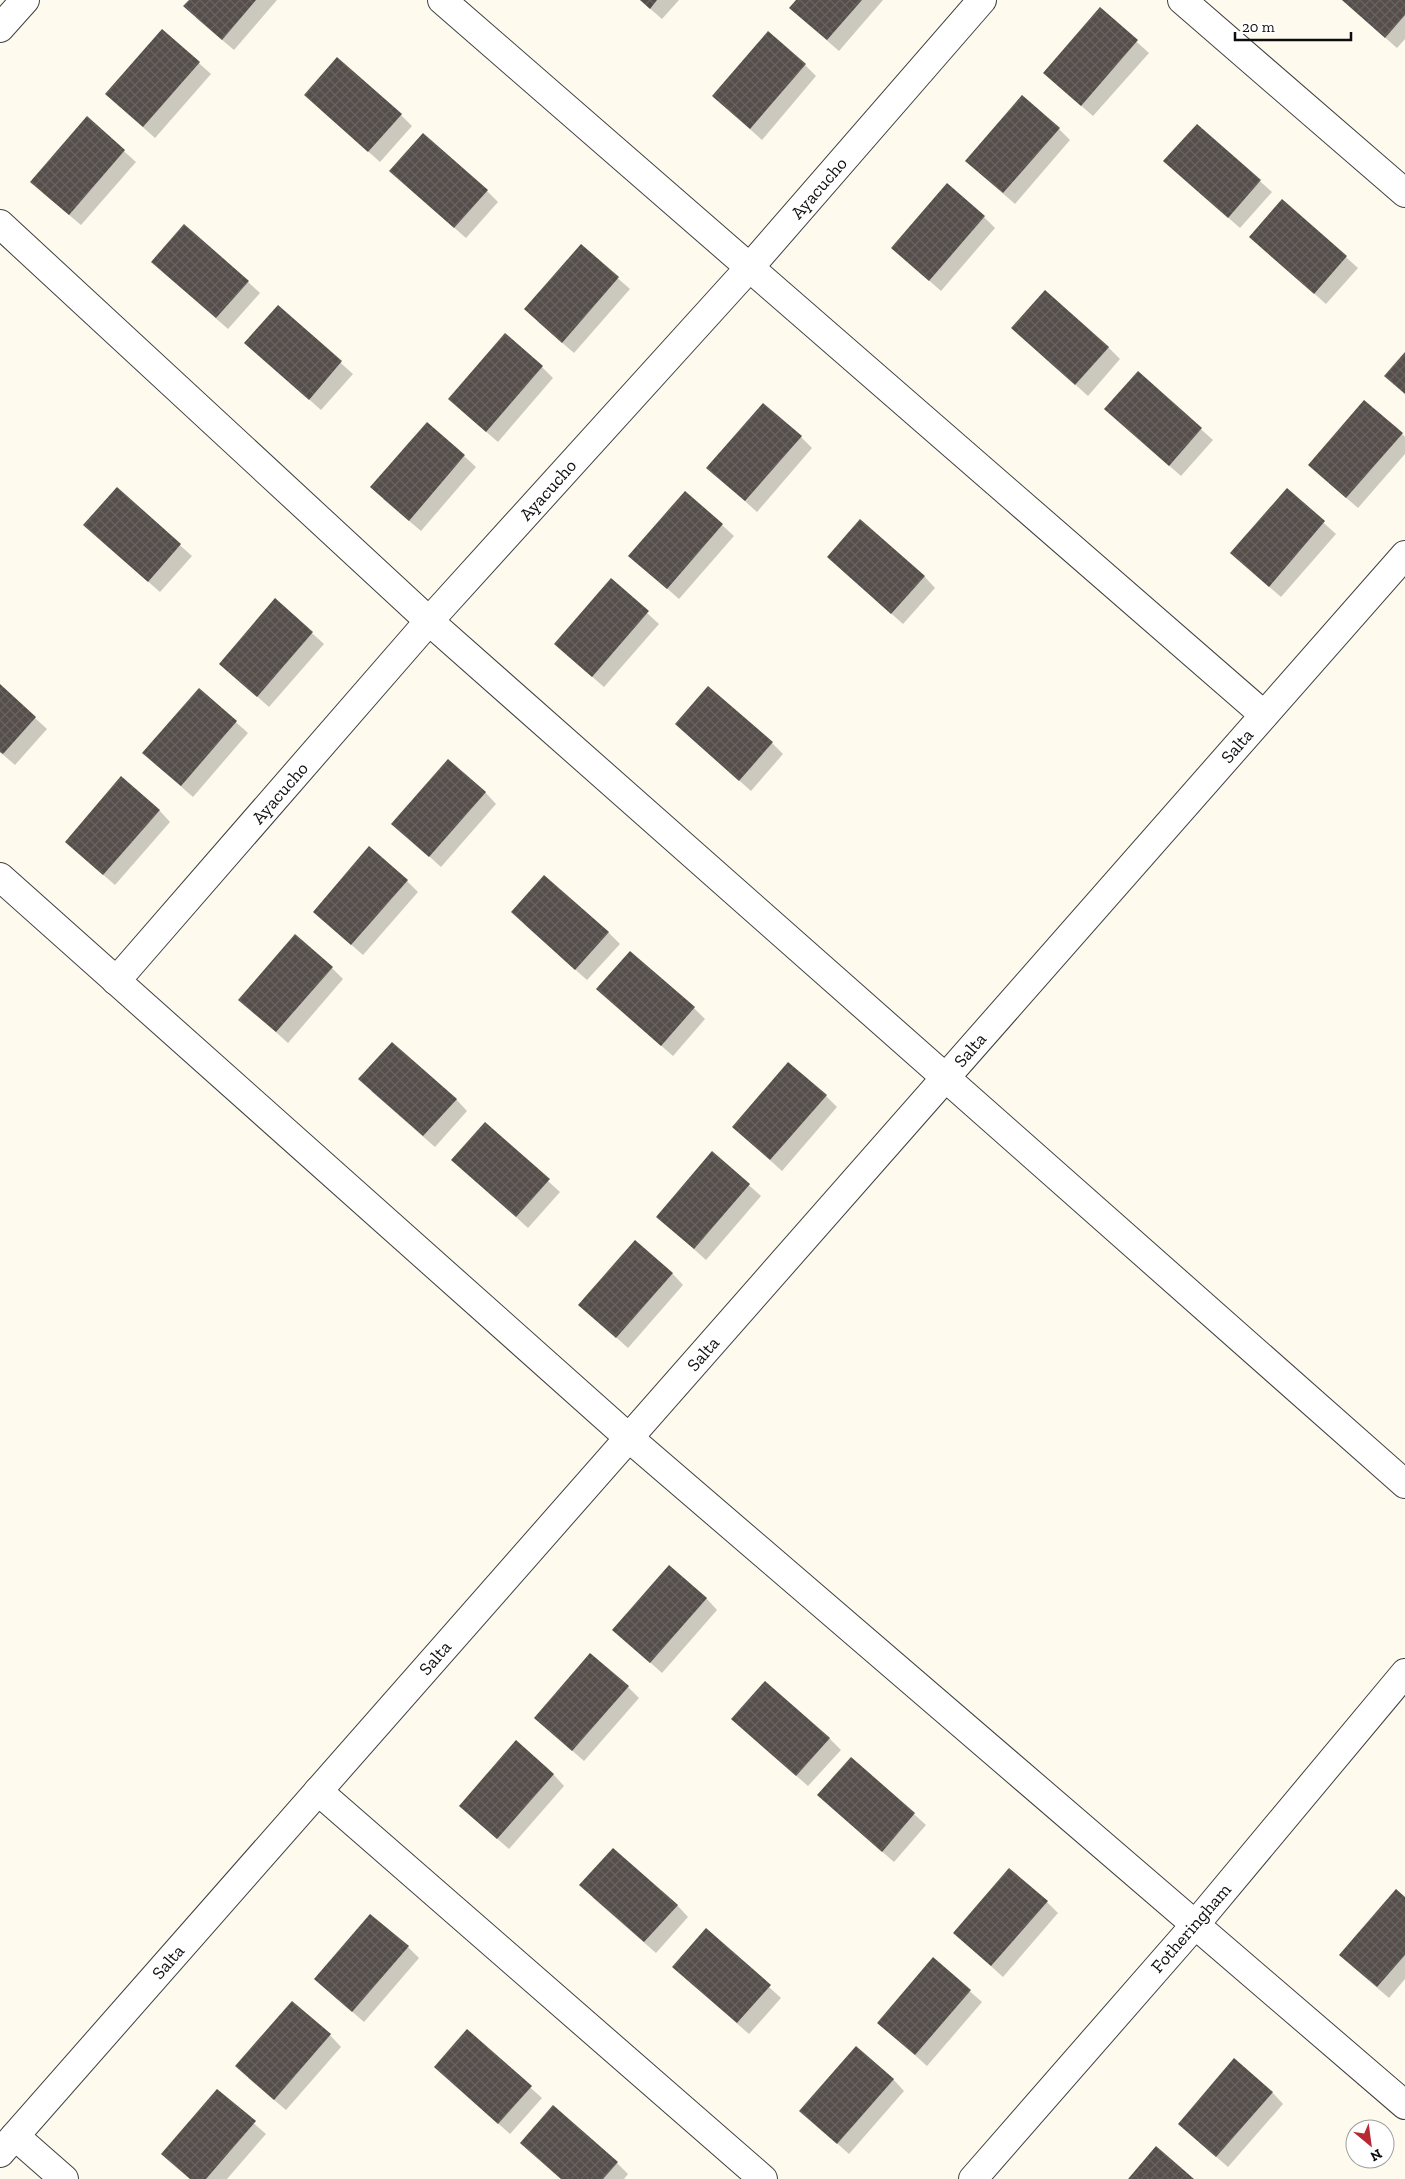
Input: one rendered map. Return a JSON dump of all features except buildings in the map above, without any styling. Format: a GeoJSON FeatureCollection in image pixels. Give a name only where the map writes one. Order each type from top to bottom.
{"type":"FeatureCollection","features":[{"type":"Feature","properties":{"kind":"street"},"geometry":{"type":"LineString","coordinates":[[0,28],[25,0]]}},
{"type":"Feature","properties":{"kind":"street"},"geometry":{"type":"LineString","coordinates":[[442,0],[1264,715]]}},
{"type":"Feature","properties":{"kind":"street","name":"Ayacucho"},"geometry":{"type":"LineString","coordinates":[[116,981],[429,621],[750,267],[982,0]]}},
{"type":"Feature","properties":{"kind":"street"},"geometry":{"type":"LineString","coordinates":[[1182,0],[1405,193]]}},
{"type":"Feature","properties":{"kind":"street"},"geometry":{"type":"LineString","coordinates":[[0,224],[429,621],[1405,1484]]}},
{"type":"Feature","properties":{"kind":"street","name":"Salta"},"geometry":{"type":"LineString","coordinates":[[7,2144],[1405,555]]}},
{"type":"Feature","properties":{"kind":"street"},"geometry":{"type":"LineString","coordinates":[[0,877],[628,1438],[1194,1926],[1405,2105]]}},
{"type":"Feature","properties":{"kind":"street","name":"Fotheringham"},"geometry":{"type":"LineString","coordinates":[[972,2179],[1194,1926],[1405,1673]]}},
{"type":"Feature","properties":{"kind":"street"},"geometry":{"type":"LineString","coordinates":[[318,1791],[763,2179]]}},
{"type":"Feature","properties":{"kind":"street"},"geometry":{"type":"LineString","coordinates":[[7,2144],[64,2179]]}}]}
